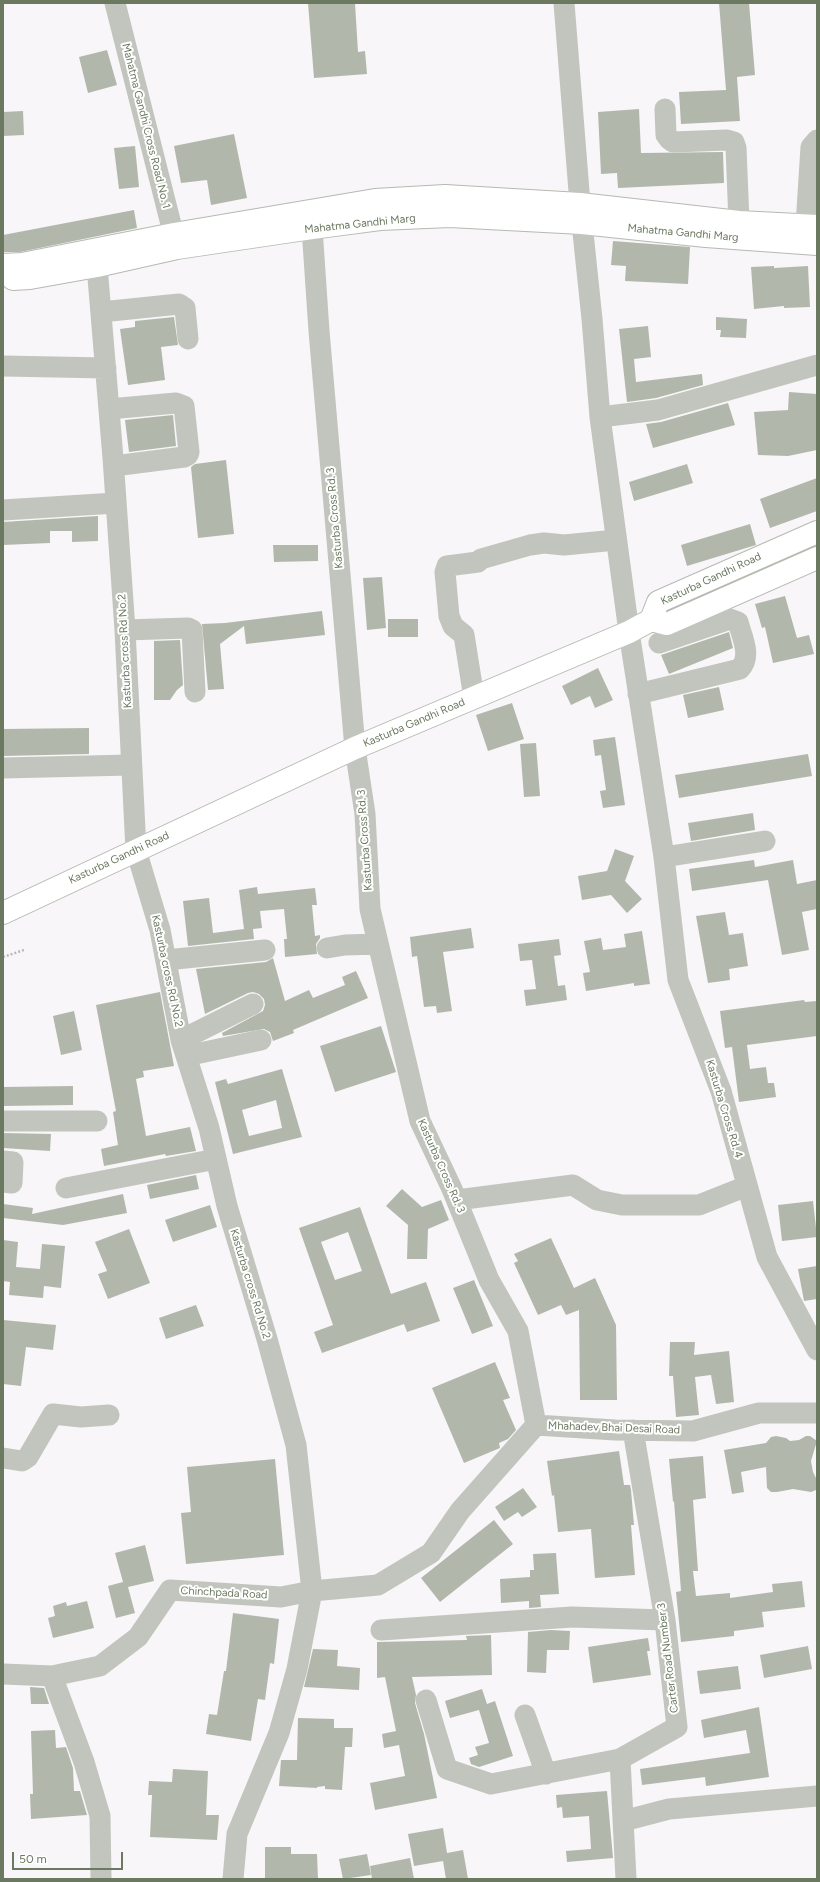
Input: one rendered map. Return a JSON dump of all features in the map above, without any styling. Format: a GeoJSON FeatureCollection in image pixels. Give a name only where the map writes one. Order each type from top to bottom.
{"type":"FeatureCollection","features":[{"type":"Feature","properties":{"kind":"main road"},"geometry":{"type":"LineString","coordinates":[[3,279],[30,278],[95,258],[176,241],[310,220],[375,200],[445,196],[581,214],[739,222],[813,232]]}},
{"type":"Feature","properties":{"kind":"main road","name":"Mahatma Gandhi Marg"},"geometry":{"type":"LineString","coordinates":[[581,214],[706,236],[813,232]]}},
{"type":"Feature","properties":{"kind":"main road"},"geometry":{"type":"LineString","coordinates":[[3,265],[95,258]]}},
{"type":"Feature","properties":{"kind":"main road","name":"Kasturba Gandhi Road"},"geometry":{"type":"LineString","coordinates":[[3,913],[355,748],[629,632],[651,620],[658,602],[817,532]]}},
{"type":"Feature","properties":{"kind":"main road"},"geometry":{"type":"LineString","coordinates":[[651,620],[667,624],[817,558]]}},
{"type":"Feature","properties":{"kind":"street","name":"Mahatma Gandhi Cross Road No. 1"},"geometry":{"type":"LineString","coordinates":[[115,3],[176,241]]}},
{"type":"Feature","properties":{"kind":"street","name":"Kasturba Cross Rd. 4"},"geometry":{"type":"LineString","coordinates":[[564,3],[581,214],[600,417],[638,694],[664,857],[678,980],[721,1092],[767,1257],[817,1350]]}},
{"type":"Feature","properties":{"kind":"street"},"geometry":{"type":"LineString","coordinates":[[665,109],[666,134],[673,142],[727,140],[734,142],[736,148],[739,222]]}},
{"type":"Feature","properties":{"kind":"street"},"geometry":{"type":"LineString","coordinates":[[813,232],[811,147],[817,140]]}},
{"type":"Feature","properties":{"kind":"street","name":"Kasturba Cross Rd. 3"},"geometry":{"type":"LineString","coordinates":[[310,220],[355,748],[365,814],[370,909],[420,1121],[456,1200],[489,1280],[518,1331],[536,1425]]}},
{"type":"Feature","properties":{"kind":"street","name":"Kasturba cross Rd No.2"},"geometry":{"type":"LineString","coordinates":[[95,258],[114,466],[125,630],[130,765],[136,850],[160,930],[183,1048],[209,1128],[227,1206],[268,1339],[296,1445],[312,1591],[297,1669],[279,1733],[237,1834],[233,1879]]}},
{"type":"Feature","properties":{"kind":"street"},"geometry":{"type":"LineString","coordinates":[[101,312],[179,304],[185,308],[188,339]]}},
{"type":"Feature","properties":{"kind":"street"},"geometry":{"type":"LineString","coordinates":[[600,417],[658,410],[817,365]]}},
{"type":"Feature","properties":{"kind":"street"},"geometry":{"type":"LineString","coordinates":[[3,366],[106,368]]}},
{"type":"Feature","properties":{"kind":"street"},"geometry":{"type":"LineString","coordinates":[[109,409],[176,403],[184,406],[189,452],[188,455],[184,457],[114,466]]}},
{"type":"Feature","properties":{"kind":"street"},"geometry":{"type":"LineString","coordinates":[[3,510],[116,503]]}},
{"type":"Feature","properties":{"kind":"street"},"geometry":{"type":"LineString","coordinates":[[474,698],[464,635],[454,626],[449,616],[445,572],[447,566],[478,562],[481,559],[530,545],[544,543],[564,545],[616,540]]}},
{"type":"Feature","properties":{"kind":"street"},"geometry":{"type":"LineString","coordinates":[[638,694],[740,669],[746,659],[746,652],[738,622],[730,619],[659,643]]}},
{"type":"Feature","properties":{"kind":"street"},"geometry":{"type":"LineString","coordinates":[[125,630],[188,628],[192,630],[195,692]]}},
{"type":"Feature","properties":{"kind":"street"},"geometry":{"type":"LineString","coordinates":[[3,768],[130,765]]}},
{"type":"Feature","properties":{"kind":"street"},"geometry":{"type":"LineString","coordinates":[[664,857],[765,841]]}},
{"type":"Feature","properties":{"kind":"street"},"geometry":{"type":"LineString","coordinates":[[326,948],[345,945],[378,944]]}},
{"type":"Feature","properties":{"kind":"street"},"geometry":{"type":"LineString","coordinates":[[166,960],[265,950]]}},
{"type":"Feature","properties":{"kind":"street"},"geometry":{"type":"LineString","coordinates":[[183,1048],[253,1004]]}},
{"type":"Feature","properties":{"kind":"street"},"geometry":{"type":"LineString","coordinates":[[183,1048],[261,1040]]}},
{"type":"Feature","properties":{"kind":"street"},"geometry":{"type":"LineString","coordinates":[[3,1121],[97,1121]]}},
{"type":"Feature","properties":{"kind":"street"},"geometry":{"type":"LineString","coordinates":[[66,1188],[216,1159]]}},
{"type":"Feature","properties":{"kind":"street"},"geometry":{"type":"LineString","coordinates":[[3,1161],[13,1162],[12,1183],[3,1182]]}},
{"type":"Feature","properties":{"kind":"street"},"geometry":{"type":"LineString","coordinates":[[456,1200],[573,1186],[597,1200],[622,1205],[699,1205],[747,1186]]}},
{"type":"Feature","properties":{"kind":"street","name":"Mhahadev Bhai Desai Road"},"geometry":{"type":"LineString","coordinates":[[312,1591],[378,1585],[431,1553],[460,1511],[536,1425],[633,1430],[693,1431],[759,1413],[817,1413]]}},
{"type":"Feature","properties":{"kind":"street"},"geometry":{"type":"LineString","coordinates":[[3,1458],[22,1461],[28,1457],[53,1414],[81,1417],[109,1415]]}},
{"type":"Feature","properties":{"kind":"street","name":"Carter Road Number 3"},"geometry":{"type":"LineString","coordinates":[[620,1759],[677,1727],[665,1620],[633,1430]]}},
{"type":"Feature","properties":{"kind":"street","name":"Chinchpada Road"},"geometry":{"type":"LineString","coordinates":[[3,1674],[52,1676],[100,1666],[138,1637],[170,1590],[281,1596],[312,1591]]}},
{"type":"Feature","properties":{"kind":"street"},"geometry":{"type":"LineString","coordinates":[[381,1630],[572,1617],[665,1620]]}},
{"type":"Feature","properties":{"kind":"street"},"geometry":{"type":"LineString","coordinates":[[52,1676],[84,1762],[100,1816],[101,1879]]}},
{"type":"Feature","properties":{"kind":"street"},"geometry":{"type":"LineString","coordinates":[[426,1700],[447,1769],[491,1784],[620,1759],[626,1879]]}},
{"type":"Feature","properties":{"kind":"street"},"geometry":{"type":"LineString","coordinates":[[525,1715],[546,1774]]}},
{"type":"Feature","properties":{"kind":"street"},"geometry":{"type":"LineString","coordinates":[[623,1822],[669,1810],[817,1796]]}},
{"type":"Feature","properties":{"kind":"path"},"geometry":{"type":"LineString","coordinates":[[3,957],[24,950]]}},
{"type":"Feature","properties":{"kind":"building"},"geometry":{"type":"Polygon","coordinates":[[[308,3],[355,3],[358,52],[365,51],[367,74],[314,78],[308,3]]]}},
{"type":"Feature","properties":{"kind":"building"},"geometry":{"type":"Polygon","coordinates":[[[719,3],[749,3],[755,75],[737,77],[740,121],[681,124],[679,92],[726,90],[719,3]]]}},
{"type":"Feature","properties":{"kind":"building"},"geometry":{"type":"Polygon","coordinates":[[[107,50],[117,85],[88,93],[79,57],[107,50]]]}},
{"type":"Feature","properties":{"kind":"building"},"geometry":{"type":"Polygon","coordinates":[[[639,109],[641,153],[723,152],[724,183],[618,188],[617,173],[601,174],[598,112],[639,109]]]}},
{"type":"Feature","properties":{"kind":"building"},"geometry":{"type":"Polygon","coordinates":[[[23,111],[24,135],[3,136],[3,112],[23,111]]]}},
{"type":"Feature","properties":{"kind":"building"},"geometry":{"type":"Polygon","coordinates":[[[234,134],[247,198],[211,205],[207,180],[181,183],[174,146],[234,134]]]}},
{"type":"Feature","properties":{"kind":"building"},"geometry":{"type":"Polygon","coordinates":[[[135,146],[139,187],[119,189],[114,148],[135,146]]]}},
{"type":"Feature","properties":{"kind":"building"},"geometry":{"type":"Polygon","coordinates":[[[134,210],[137,228],[20,252],[3,252],[3,235],[134,210]]]}},
{"type":"Feature","properties":{"kind":"building"},"geometry":{"type":"Polygon","coordinates":[[[613,241],[690,247],[688,284],[625,281],[626,266],[611,265],[613,241]]]}},
{"type":"Feature","properties":{"kind":"building"},"geometry":{"type":"Polygon","coordinates":[[[774,266],[774,268],[808,266],[810,307],[784,308],[784,306],[754,309],[751,267],[774,266]]]}},
{"type":"Feature","properties":{"kind":"building"},"geometry":{"type":"Polygon","coordinates":[[[174,317],[178,345],[161,347],[165,380],[128,385],[120,329],[135,327],[135,321],[174,317]]]}},
{"type":"Feature","properties":{"kind":"building"},"geometry":{"type":"Polygon","coordinates":[[[716,317],[747,319],[746,338],[720,337],[721,330],[716,330],[716,317]]]}},
{"type":"Feature","properties":{"kind":"building"},"geometry":{"type":"Polygon","coordinates":[[[648,326],[651,357],[634,359],[636,382],[702,374],[703,385],[656,398],[627,402],[619,329],[648,326]]]}},
{"type":"Feature","properties":{"kind":"building"},"geometry":{"type":"Polygon","coordinates":[[[789,392],[817,394],[817,450],[788,456],[758,455],[754,412],[788,410],[789,392]]]}},
{"type":"Feature","properties":{"kind":"building"},"geometry":{"type":"Polygon","coordinates":[[[728,403],[735,425],[653,448],[646,424],[661,422],[728,403]]]}},
{"type":"Feature","properties":{"kind":"building"},"geometry":{"type":"Polygon","coordinates":[[[173,415],[176,446],[129,452],[125,420],[173,415]]]}},
{"type":"Feature","properties":{"kind":"building"},"geometry":{"type":"Polygon","coordinates":[[[226,460],[234,534],[198,538],[191,467],[195,464],[226,460]]]}},
{"type":"Feature","properties":{"kind":"building"},"geometry":{"type":"Polygon","coordinates":[[[687,464],[693,483],[634,501],[629,482],[687,464]]]}},
{"type":"Feature","properties":{"kind":"building"},"geometry":{"type":"Polygon","coordinates":[[[817,478],[817,511],[770,528],[760,499],[817,478]]]}},
{"type":"Feature","properties":{"kind":"building"},"geometry":{"type":"Polygon","coordinates":[[[98,516],[98,541],[72,542],[72,531],[50,531],[50,543],[3,545],[3,522],[98,516]]]}},
{"type":"Feature","properties":{"kind":"building"},"geometry":{"type":"Polygon","coordinates":[[[750,524],[756,545],[687,566],[681,545],[750,524]]]}},
{"type":"Feature","properties":{"kind":"building"},"geometry":{"type":"Polygon","coordinates":[[[273,545],[318,545],[318,561],[274,562],[273,545]]]}},
{"type":"Feature","properties":{"kind":"building"},"geometry":{"type":"Polygon","coordinates":[[[382,577],[386,628],[367,630],[363,578],[382,577]]]}},
{"type":"Feature","properties":{"kind":"building"},"geometry":{"type":"Polygon","coordinates":[[[785,596],[797,638],[809,635],[814,654],[773,663],[765,627],[762,628],[755,604],[785,596]]]}},
{"type":"Feature","properties":{"kind":"building"},"geometry":{"type":"Polygon","coordinates":[[[322,611],[325,635],[246,644],[244,626],[220,644],[224,689],[208,690],[202,624],[225,623],[322,611]]]}},
{"type":"Feature","properties":{"kind":"building"},"geometry":{"type":"Polygon","coordinates":[[[388,619],[418,619],[418,637],[388,637],[388,619]]]}},
{"type":"Feature","properties":{"kind":"building"},"geometry":{"type":"Polygon","coordinates":[[[729,632],[733,648],[669,674],[661,655],[729,632]]]}},
{"type":"Feature","properties":{"kind":"building"},"geometry":{"type":"Polygon","coordinates":[[[180,640],[183,685],[177,690],[170,700],[154,700],[154,641],[180,640]]]}},
{"type":"Feature","properties":{"kind":"building"},"geometry":{"type":"Polygon","coordinates":[[[598,668],[613,700],[595,708],[590,696],[571,705],[562,686],[598,668]]]}},
{"type":"Feature","properties":{"kind":"building"},"geometry":{"type":"Polygon","coordinates":[[[719,687],[724,710],[688,718],[683,695],[719,687]]]}},
{"type":"Feature","properties":{"kind":"building"},"geometry":{"type":"Polygon","coordinates":[[[512,703],[524,739],[488,751],[476,715],[512,703]]]}},
{"type":"Feature","properties":{"kind":"building"},"geometry":{"type":"Polygon","coordinates":[[[89,728],[89,754],[3,756],[3,729],[89,728]]]}},
{"type":"Feature","properties":{"kind":"building"},"geometry":{"type":"Polygon","coordinates":[[[615,737],[625,805],[603,808],[600,791],[606,790],[601,755],[595,756],[593,740],[615,737]]]}},
{"type":"Feature","properties":{"kind":"building"},"geometry":{"type":"Polygon","coordinates":[[[536,743],[540,796],[524,797],[520,744],[536,743]]]}},
{"type":"Feature","properties":{"kind":"building"},"geometry":{"type":"Polygon","coordinates":[[[808,754],[812,776],[679,798],[675,775],[808,754]]]}},
{"type":"Feature","properties":{"kind":"building"},"geometry":{"type":"Polygon","coordinates":[[[753,813],[755,830],[691,841],[688,823],[753,813]]]}},
{"type":"Feature","properties":{"kind":"building"},"geometry":{"type":"Polygon","coordinates":[[[615,849],[634,856],[625,881],[642,899],[627,913],[611,895],[582,900],[578,876],[607,871],[615,849]]]}},
{"type":"Feature","properties":{"kind":"building"},"geometry":{"type":"Polygon","coordinates":[[[754,860],[755,867],[793,860],[797,884],[817,880],[817,909],[802,912],[809,950],[782,955],[768,880],[692,891],[689,869],[754,860]]]}},
{"type":"Feature","properties":{"kind":"building"},"geometry":{"type":"Polygon","coordinates":[[[257,887],[258,894],[315,888],[317,905],[312,905],[315,936],[320,935],[320,938],[316,944],[317,954],[285,957],[284,939],[287,939],[284,909],[260,911],[262,928],[253,929],[254,939],[188,946],[183,901],[209,898],[213,933],[244,929],[239,890],[257,887]]]}},
{"type":"Feature","properties":{"kind":"building"},"geometry":{"type":"Polygon","coordinates":[[[725,912],[729,935],[743,933],[748,966],[729,969],[730,980],[708,983],[696,916],[725,912]]]}},
{"type":"Feature","properties":{"kind":"building"},"geometry":{"type":"Polygon","coordinates":[[[471,928],[474,948],[443,952],[452,1011],[437,1013],[436,1006],[424,1007],[417,956],[412,957],[410,937],[471,928]]]}},
{"type":"Feature","properties":{"kind":"building"},"geometry":{"type":"Polygon","coordinates":[[[642,931],[650,984],[634,986],[634,983],[586,991],[583,973],[590,972],[584,941],[601,938],[603,950],[626,947],[624,934],[642,931]]]}},
{"type":"Feature","properties":{"kind":"building"},"geometry":{"type":"Polygon","coordinates":[[[559,939],[561,955],[554,956],[558,986],[565,985],[567,1000],[526,1006],[524,990],[536,989],[532,960],[520,961],[518,944],[559,939]]]}},
{"type":"Feature","properties":{"kind":"building"},"geometry":{"type":"Polygon","coordinates":[[[273,958],[285,1001],[309,990],[313,998],[345,985],[342,977],[356,971],[368,998],[293,1030],[294,1033],[273,1041],[270,1032],[264,1029],[223,1036],[222,1033],[263,1011],[265,1005],[264,999],[259,994],[253,992],[248,993],[205,1014],[196,969],[266,962],[273,958]]]}},
{"type":"Feature","properties":{"kind":"building"},"geometry":{"type":"Polygon","coordinates":[[[160,992],[174,1066],[143,1071],[144,1077],[136,1079],[146,1136],[190,1127],[196,1151],[166,1156],[165,1154],[104,1166],[101,1149],[118,1145],[113,1112],[116,1111],[96,1005],[160,992]]]}},
{"type":"Feature","properties":{"kind":"building"},"geometry":{"type":"Polygon","coordinates":[[[804,1000],[805,1002],[817,1001],[817,1036],[747,1045],[750,1069],[766,1067],[768,1083],[774,1083],[776,1097],[739,1102],[732,1047],[725,1048],[720,1011],[804,1000]]]}},
{"type":"Feature","properties":{"kind":"building"},"geometry":{"type":"Polygon","coordinates":[[[74,1011],[82,1050],[61,1055],[53,1016],[74,1011]]]}},
{"type":"Feature","properties":{"kind":"building"},"geometry":{"type":"Polygon","coordinates":[[[381,1026],[396,1072],[335,1092],[320,1046],[381,1026]]]}},
{"type":"Feature","properties":{"kind":"building"},"geometry":{"type":"Polygon","coordinates":[[[282,1069],[302,1137],[233,1154],[215,1082],[226,1079],[228,1084],[282,1069]],[[276,1100],[242,1110],[249,1136],[282,1128],[276,1100]]]}},
{"type":"Feature","properties":{"kind":"building"},"geometry":{"type":"Polygon","coordinates":[[[73,1086],[73,1105],[3,1106],[3,1087],[73,1086]]]}},
{"type":"Feature","properties":{"kind":"building"},"geometry":{"type":"Polygon","coordinates":[[[3,1133],[51,1134],[50,1151],[3,1148],[3,1133]]]}},
{"type":"Feature","properties":{"kind":"building"},"geometry":{"type":"Polygon","coordinates":[[[196,1175],[199,1189],[150,1199],[147,1185],[196,1175]]]}},
{"type":"Feature","properties":{"kind":"building"},"geometry":{"type":"Polygon","coordinates":[[[402,1189],[422,1207],[441,1200],[449,1220],[428,1229],[427,1259],[407,1259],[408,1225],[386,1206],[402,1189]]]}},
{"type":"Feature","properties":{"kind":"building"},"geometry":{"type":"Polygon","coordinates":[[[123,1194],[127,1213],[63,1225],[3,1218],[3,1204],[33,1208],[32,1214],[123,1194]]]}},
{"type":"Feature","properties":{"kind":"building"},"geometry":{"type":"Polygon","coordinates":[[[813,1201],[817,1237],[782,1241],[778,1205],[813,1201]]]}},
{"type":"Feature","properties":{"kind":"building"},"geometry":{"type":"Polygon","coordinates":[[[210,1205],[217,1227],[173,1242],[165,1220],[210,1205]]]}},
{"type":"Feature","properties":{"kind":"building"},"geometry":{"type":"Polygon","coordinates":[[[360,1207],[391,1294],[426,1282],[440,1321],[407,1332],[404,1324],[322,1353],[314,1332],[333,1325],[299,1228],[360,1207]],[[348,1232],[321,1242],[335,1280],[362,1271],[348,1232]]]}},
{"type":"Feature","properties":{"kind":"building"},"geometry":{"type":"Polygon","coordinates":[[[129,1229],[150,1283],[108,1299],[98,1274],[107,1271],[95,1242],[129,1229]]]}},
{"type":"Feature","properties":{"kind":"building"},"geometry":{"type":"Polygon","coordinates":[[[551,1238],[574,1288],[595,1278],[616,1325],[617,1400],[580,1400],[579,1310],[566,1315],[561,1305],[538,1315],[514,1263],[518,1261],[514,1254],[551,1238]]]}},
{"type":"Feature","properties":{"kind":"building"},"geometry":{"type":"Polygon","coordinates":[[[3,1240],[18,1242],[16,1267],[40,1269],[42,1244],[65,1246],[61,1288],[44,1286],[43,1298],[9,1295],[10,1282],[3,1281],[3,1240]]]}},
{"type":"Feature","properties":{"kind":"building"},"geometry":{"type":"Polygon","coordinates":[[[817,1266],[817,1299],[804,1301],[798,1269],[817,1266]]]}},
{"type":"Feature","properties":{"kind":"building"},"geometry":{"type":"Polygon","coordinates":[[[474,1280],[493,1326],[472,1334],[453,1288],[474,1280]]]}},
{"type":"Feature","properties":{"kind":"building"},"geometry":{"type":"Polygon","coordinates":[[[196,1305],[204,1326],[166,1339],[159,1318],[196,1305]]]}},
{"type":"Feature","properties":{"kind":"building"},"geometry":{"type":"Polygon","coordinates":[[[3,1320],[56,1325],[53,1350],[26,1347],[21,1386],[3,1384],[3,1320]]]}},
{"type":"Feature","properties":{"kind":"building"},"geometry":{"type":"Polygon","coordinates":[[[670,1342],[695,1342],[694,1355],[729,1351],[734,1402],[716,1404],[711,1375],[695,1377],[699,1415],[676,1417],[673,1376],[669,1376],[670,1342]]]}},
{"type":"Feature","properties":{"kind":"building"},"geometry":{"type":"Polygon","coordinates":[[[495,1362],[510,1398],[503,1400],[516,1430],[508,1439],[499,1443],[500,1448],[464,1463],[432,1388],[495,1362]]]}},
{"type":"Feature","properties":{"kind":"building"},"geometry":{"type":"Polygon","coordinates":[[[776,1436],[786,1438],[790,1441],[799,1440],[806,1436],[810,1436],[817,1441],[811,1461],[813,1472],[817,1480],[816,1490],[811,1492],[793,1489],[771,1492],[767,1488],[766,1467],[741,1472],[744,1492],[732,1494],[724,1450],[766,1443],[771,1437],[776,1436]]]}},
{"type":"Feature","properties":{"kind":"building"},"geometry":{"type":"Polygon","coordinates":[[[619,1451],[624,1485],[630,1485],[631,1490],[634,1525],[631,1525],[635,1575],[595,1578],[591,1529],[558,1532],[554,1495],[552,1496],[547,1461],[619,1451]]]}},
{"type":"Feature","properties":{"kind":"building"},"geometry":{"type":"Polygon","coordinates":[[[703,1456],[706,1498],[693,1500],[698,1571],[693,1571],[696,1596],[730,1593],[730,1598],[773,1592],[772,1584],[802,1581],[805,1607],[762,1612],[764,1627],[734,1631],[734,1636],[681,1642],[676,1592],[681,1591],[669,1459],[703,1456]]]}},
{"type":"Feature","properties":{"kind":"building"},"geometry":{"type":"Polygon","coordinates":[[[275,1459],[284,1555],[186,1564],[181,1513],[191,1512],[187,1467],[275,1459]]]}},
{"type":"Feature","properties":{"kind":"building"},"geometry":{"type":"Polygon","coordinates":[[[523,1488],[537,1507],[522,1517],[518,1512],[504,1521],[495,1507],[523,1488]]]}},
{"type":"Feature","properties":{"kind":"building"},"geometry":{"type":"Polygon","coordinates":[[[494,1520],[513,1544],[440,1602],[421,1578],[494,1520]]]}},
{"type":"Feature","properties":{"kind":"building"},"geometry":{"type":"Polygon","coordinates":[[[145,1545],[154,1581],[128,1587],[135,1613],[116,1618],[108,1586],[123,1582],[115,1553],[145,1545]]]}},
{"type":"Feature","properties":{"kind":"building"},"geometry":{"type":"Polygon","coordinates":[[[556,1553],[559,1594],[540,1595],[541,1607],[529,1608],[529,1601],[501,1603],[500,1579],[530,1577],[530,1570],[534,1570],[533,1554],[556,1553]]]}},
{"type":"Feature","properties":{"kind":"building"},"geometry":{"type":"Polygon","coordinates":[[[87,1601],[94,1628],[53,1638],[48,1618],[55,1616],[53,1606],[66,1602],[67,1606],[87,1601]]]}},
{"type":"Feature","properties":{"kind":"building"},"geometry":{"type":"Polygon","coordinates":[[[233,1613],[279,1619],[274,1664],[270,1663],[265,1700],[258,1699],[251,1741],[206,1734],[209,1714],[217,1715],[224,1671],[226,1671],[233,1613]]]}},
{"type":"Feature","properties":{"kind":"building"},"geometry":{"type":"Polygon","coordinates":[[[551,1630],[570,1631],[569,1650],[547,1650],[546,1673],[527,1672],[528,1632],[551,1630]]]}},
{"type":"Feature","properties":{"kind":"building"},"geometry":{"type":"Polygon","coordinates":[[[491,1635],[492,1675],[412,1677],[416,1695],[415,1703],[424,1734],[437,1798],[375,1810],[370,1783],[405,1776],[399,1745],[384,1748],[382,1734],[396,1731],[385,1677],[377,1678],[377,1642],[467,1640],[466,1636],[491,1635]]]}},
{"type":"Feature","properties":{"kind":"building"},"geometry":{"type":"Polygon","coordinates":[[[648,1638],[650,1651],[647,1651],[651,1675],[593,1683],[588,1647],[648,1638]]]}},
{"type":"Feature","properties":{"kind":"building"},"geometry":{"type":"Polygon","coordinates":[[[808,1646],[812,1669],[764,1678],[760,1655],[808,1646]]]}},
{"type":"Feature","properties":{"kind":"building"},"geometry":{"type":"Polygon","coordinates":[[[313,1649],[338,1650],[337,1666],[360,1668],[359,1690],[304,1687],[313,1649]]]}},
{"type":"Feature","properties":{"kind":"building"},"geometry":{"type":"Polygon","coordinates":[[[738,1666],[741,1689],[700,1694],[697,1671],[738,1666]]]}},
{"type":"Feature","properties":{"kind":"building"},"geometry":{"type":"Polygon","coordinates":[[[30,1687],[44,1688],[49,1704],[31,1704],[30,1687]]]}},
{"type":"Feature","properties":{"kind":"building"},"geometry":{"type":"Polygon","coordinates":[[[482,1689],[487,1704],[495,1701],[513,1756],[479,1767],[471,1764],[469,1758],[478,1755],[475,1747],[489,1743],[479,1710],[450,1718],[445,1701],[482,1689]]]}},
{"type":"Feature","properties":{"kind":"building"},"geometry":{"type":"Polygon","coordinates":[[[759,1707],[769,1777],[706,1786],[705,1777],[642,1785],[640,1769],[750,1753],[746,1730],[704,1738],[701,1720],[759,1707]]]}},
{"type":"Feature","properties":{"kind":"building"},"geometry":{"type":"Polygon","coordinates":[[[298,1718],[334,1719],[334,1728],[353,1728],[352,1747],[345,1747],[342,1790],[325,1789],[325,1786],[317,1788],[279,1786],[281,1760],[297,1760],[298,1718]]]}},
{"type":"Feature","properties":{"kind":"building"},"geometry":{"type":"Polygon","coordinates":[[[55,1730],[56,1748],[66,1747],[73,1768],[74,1791],[80,1791],[87,1815],[31,1819],[30,1794],[33,1794],[31,1731],[55,1730]]]}},
{"type":"Feature","properties":{"kind":"building"},"geometry":{"type":"Polygon","coordinates":[[[173,1769],[208,1771],[206,1815],[219,1815],[217,1840],[150,1837],[152,1795],[148,1795],[149,1781],[172,1782],[173,1769]]]}},
{"type":"Feature","properties":{"kind":"building"},"geometry":{"type":"Polygon","coordinates":[[[607,1791],[613,1858],[567,1862],[566,1851],[591,1849],[589,1816],[563,1818],[562,1807],[557,1808],[556,1795],[607,1791]]]}},
{"type":"Feature","properties":{"kind":"building"},"geometry":{"type":"Polygon","coordinates":[[[443,1828],[447,1853],[463,1850],[468,1879],[446,1879],[443,1861],[414,1866],[408,1834],[443,1828]]]}},
{"type":"Feature","properties":{"kind":"building"},"geometry":{"type":"Polygon","coordinates":[[[265,1847],[291,1847],[291,1854],[317,1854],[318,1879],[265,1879],[265,1847]]]}},
{"type":"Feature","properties":{"kind":"building"},"geometry":{"type":"Polygon","coordinates":[[[367,1854],[371,1875],[343,1879],[339,1859],[367,1854]]]}},
{"type":"Feature","properties":{"kind":"building"},"geometry":{"type":"Polygon","coordinates":[[[410,1858],[414,1879],[372,1879],[370,1866],[410,1858]]]}}]}
